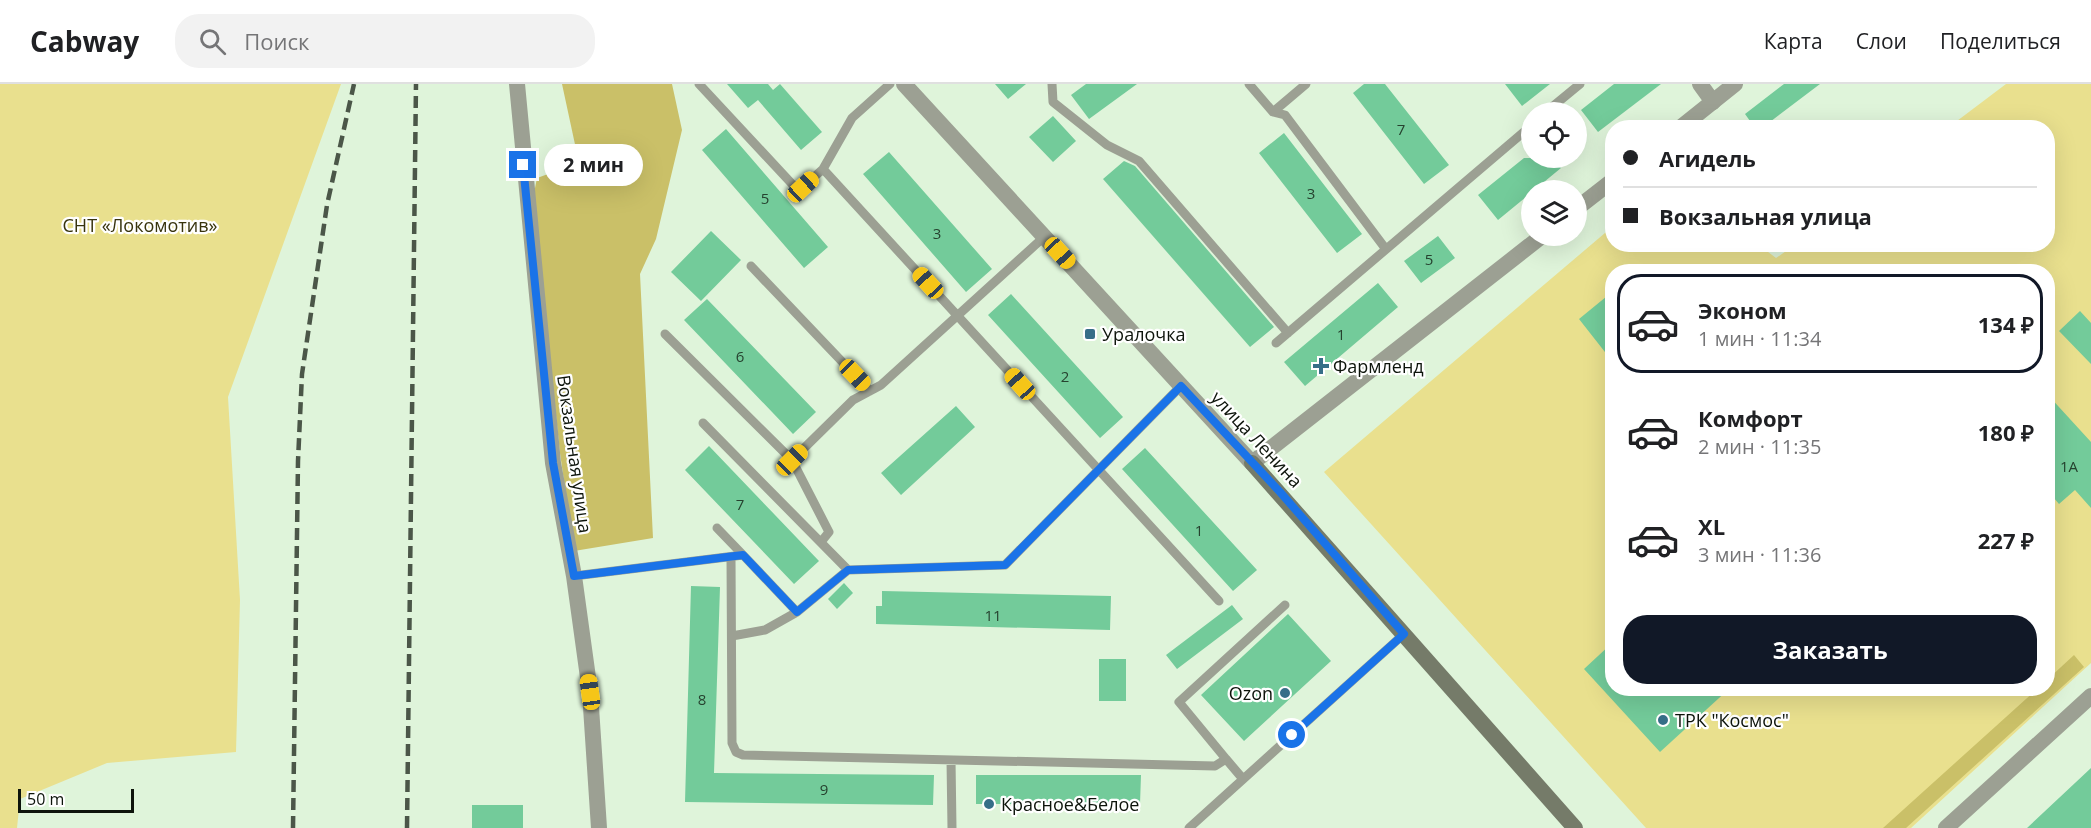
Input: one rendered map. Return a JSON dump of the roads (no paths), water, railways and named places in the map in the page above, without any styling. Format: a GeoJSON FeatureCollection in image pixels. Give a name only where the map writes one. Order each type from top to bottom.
{"type":"FeatureCollection","features":[{"type":"Feature","properties":{"kind":"main road","name":"улица Ленина"},"geometry":{"type":"LineString","coordinates":[[1252,463],[1575,828]]}},
{"type":"Feature","properties":{"kind":"street","name":"Вокзальная улица"},"geometry":{"type":"LineString","coordinates":[[517,84],[553,463],[574,576],[590,692],[599,828]]}},
{"type":"Feature","properties":{"kind":"street","name":"улица Ленина"},"geometry":{"type":"LineString","coordinates":[[904,84],[1252,463]]}},
{"type":"Feature","properties":{"kind":"street"},"geometry":{"type":"LineString","coordinates":[[1700,84],[1713,102]]}},
{"type":"Feature","properties":{"kind":"street"},"geometry":{"type":"LineString","coordinates":[[1690,120],[1735,84]]}},
{"type":"Feature","properties":{"kind":"street"},"geometry":{"type":"LineString","coordinates":[[1587,200],[1605,186]]}},
{"type":"Feature","properties":{"kind":"street"},"geometry":{"type":"LineString","coordinates":[[1252,463],[1529,246]]}},
{"type":"Feature","properties":{"kind":"street"},"geometry":{"type":"LineString","coordinates":[[1946,828],[2091,696]]}},
{"type":"Feature","properties":{"kind":"lane"},"geometry":{"type":"LineString","coordinates":[[699,84],[793,185],[803,187],[823,169],[847,125],[890,84]]}},
{"type":"Feature","properties":{"kind":"lane"},"geometry":{"type":"LineString","coordinates":[[1052,84],[1053,102],[1107,145],[1138,161],[1288,333]]}},
{"type":"Feature","properties":{"kind":"lane"},"geometry":{"type":"LineString","coordinates":[[1249,84],[1273,112],[1285,115],[1385,248]]}},
{"type":"Feature","properties":{"kind":"lane"},"geometry":{"type":"LineString","coordinates":[[1273,112],[1306,84]]}},
{"type":"Feature","properties":{"kind":"lane"},"geometry":{"type":"LineString","coordinates":[[1558,102],[1580,84]]}},
{"type":"Feature","properties":{"kind":"lane"},"geometry":{"type":"LineString","coordinates":[[1276,343],[1521,134]]}},
{"type":"Feature","properties":{"kind":"lane"},"geometry":{"type":"LineString","coordinates":[[823,169],[1219,601]]}},
{"type":"Feature","properties":{"kind":"lane"},"geometry":{"type":"LineString","coordinates":[[792,460],[853,400],[881,385],[1044,237]]}},
{"type":"Feature","properties":{"kind":"lane"},"geometry":{"type":"LineString","coordinates":[[751,266],[870,391]]}},
{"type":"Feature","properties":{"kind":"lane"},"geometry":{"type":"LineString","coordinates":[[665,334],[792,460],[829,532],[821,542]]}},
{"type":"Feature","properties":{"kind":"lane"},"geometry":{"type":"LineString","coordinates":[[732,636],[765,630],[797,612],[848,570],[1005,565],[1181,386]]}},
{"type":"Feature","properties":{"kind":"lane"},"geometry":{"type":"LineString","coordinates":[[703,423],[848,570]]}},
{"type":"Feature","properties":{"kind":"lane"},"geometry":{"type":"LineString","coordinates":[[717,528],[797,612]]}},
{"type":"Feature","properties":{"kind":"lane"},"geometry":{"type":"LineString","coordinates":[[574,576],[743,555]]}},
{"type":"Feature","properties":{"kind":"lane"},"geometry":{"type":"LineString","coordinates":[[731,557],[732,743],[736,752],[743,755],[1215,766],[1226,759]]}},
{"type":"Feature","properties":{"kind":"lane"},"geometry":{"type":"LineString","coordinates":[[1243,779],[1179,702],[1285,606]]}},
{"type":"Feature","properties":{"kind":"lane"},"geometry":{"type":"LineString","coordinates":[[1189,828],[1404,634]]}},
{"type":"Feature","properties":{"kind":"lane"},"geometry":{"type":"LineString","coordinates":[[951,760],[952,828]]}},
{"type":"Feature","properties":{"kind":"railway"},"geometry":{"type":"LineString","coordinates":[[293,828],[298,461],[302,374],[327,205],[354,84]]}},
{"type":"Feature","properties":{"kind":"railway"},"geometry":{"type":"LineString","coordinates":[[407,828],[416,84]]}},
{"type":"Feature","properties":{"kind":"place","name":"Уралочка"},"geometry":{"type":"Point","coordinates":[1090,334]}},
{"type":"Feature","properties":{"kind":"place","name":"Фармленд"},"geometry":{"type":"Point","coordinates":[1321,366]}},
{"type":"Feature","properties":{"kind":"place","name":"Ozon"},"geometry":{"type":"Point","coordinates":[1285,693]}},
{"type":"Feature","properties":{"kind":"place","name":"ТРК \"Космос\""},"geometry":{"type":"Point","coordinates":[1663,720]}},
{"type":"Feature","properties":{"kind":"place","name":"Красное&Белое"},"geometry":{"type":"Point","coordinates":[989,804]}},
{"type":"Feature","properties":{"kind":"park label","name":"СНТ «Локомотив»"},"geometry":{"type":"Point","coordinates":[140,225]}}]}
